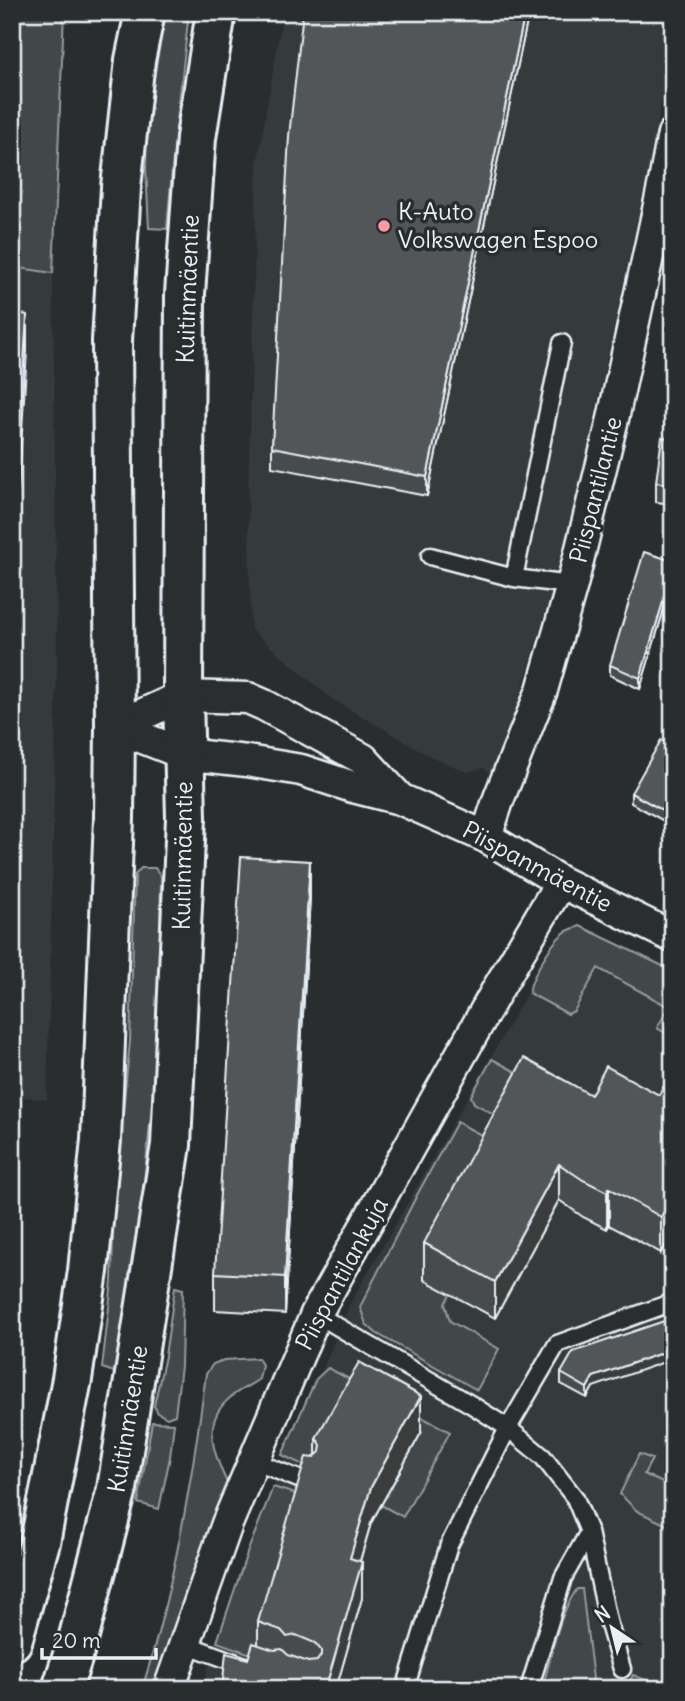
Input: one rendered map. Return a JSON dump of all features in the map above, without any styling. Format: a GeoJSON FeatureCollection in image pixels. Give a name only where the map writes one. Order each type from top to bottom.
{"type":"FeatureCollection","features":[{"type":"Feature","properties":{"kind":"main road"},"geometry":{"type":"LineString","coordinates":[[12,1642],[43,1528],[72,1379],[88,1271],[101,1140],[114,818],[112,341],[121,187],[135,60],[145,12]]}},
{"type":"Feature","properties":{"kind":"main road","name":"Kuitinmäentie"},"geometry":{"type":"LineString","coordinates":[[62,1689],[78,1640],[117,1489],[171,1145],[186,818],[183,696],[185,294],[196,138],[216,12]]}},
{"type":"Feature","properties":{"kind":"street","name":"Piispantilantie"},"geometry":{"type":"LineString","coordinates":[[486,837],[542,690],[572,585],[613,419],[673,134]]}},
{"type":"Feature","properties":{"kind":"street","name":"Piispanmäentie"},"geometry":{"type":"LineString","coordinates":[[115,727],[183,696],[248,698],[363,759],[400,799]]}},
{"type":"Feature","properties":{"kind":"street","name":"Piispanmäentie"},"geometry":{"type":"LineString","coordinates":[[115,727],[184,754],[301,770],[400,799],[486,837],[561,882],[673,937]]}},
{"type":"Feature","properties":{"kind":"street","name":"Piispantilankuja"},"geometry":{"type":"LineString","coordinates":[[169,1689],[227,1524],[316,1314],[497,990],[561,882]]}},
{"type":"Feature","properties":{"kind":"lane"},"geometry":{"type":"LineString","coordinates":[[514,578],[562,343]]}},
{"type":"Feature","properties":{"kind":"lane"},"geometry":{"type":"LineString","coordinates":[[430,556],[514,578],[572,585]]}},
{"type":"Feature","properties":{"kind":"lane"},"geometry":{"type":"LineString","coordinates":[[405,1689],[449,1545],[508,1428],[557,1344],[673,1302]]}},
{"type":"Feature","properties":{"kind":"lane"},"geometry":{"type":"LineString","coordinates":[[316,1314],[472,1405],[508,1428],[543,1457],[575,1498],[589,1532],[608,1621],[622,1669]]}},
{"type":"Feature","properties":{"kind":"lane"},"geometry":{"type":"LineString","coordinates":[[254,1461],[311,1485]]}},
{"type":"Feature","properties":{"kind":"lane"},"geometry":{"type":"LineString","coordinates":[[529,1689],[563,1578],[589,1532]]}},
{"type":"Feature","properties":{"kind":"lane"},"geometry":{"type":"LineString","coordinates":[[185,1644],[265,1673]]}},
{"type":"Feature","properties":{"kind":"shaded area"},"geometry":{"type":"Polygon","coordinates":[[[12,12],[64,12],[53,273],[12,267],[12,12]]]}},
{"type":"Feature","properties":{"kind":"shaded area"},"geometry":{"type":"Polygon","coordinates":[[[166,12],[189,12],[167,229],[149,228],[146,168],[155,70],[166,12]]]}},
{"type":"Feature","properties":{"kind":"shaded area"},"geometry":{"type":"Polygon","coordinates":[[[283,12],[673,12],[673,36],[653,148],[566,545],[499,764],[492,775],[484,768],[467,772],[432,757],[332,699],[251,630],[248,501],[257,166],[283,12]]]}},
{"type":"Feature","properties":{"kind":"shaded area"},"geometry":{"type":"Polygon","coordinates":[[[12,267],[53,273],[57,663],[47,1100],[12,1095],[12,267]]]}},
{"type":"Feature","properties":{"kind":"shaded area"},"geometry":{"type":"Polygon","coordinates":[[[141,868],[155,868],[161,876],[159,999],[153,1095],[134,1279],[117,1373],[102,1368],[112,1281],[117,1170],[130,1041],[135,875],[141,868]]]}},
{"type":"Feature","properties":{"kind":"shaded area"},"geometry":{"type":"Polygon","coordinates":[[[580,926],[673,971],[673,1037],[657,1028],[669,1007],[598,968],[574,1011],[568,1014],[529,993],[553,944],[564,933],[580,926]]]}},
{"type":"Feature","properties":{"kind":"shaded area"},"geometry":{"type":"Polygon","coordinates":[[[558,939],[673,971],[673,1689],[202,1689],[220,1628],[273,1487],[350,1304],[558,939]]]}},
{"type":"Feature","properties":{"kind":"shaded area"},"geometry":{"type":"Polygon","coordinates":[[[492,1059],[518,1073],[510,1123],[474,1103],[471,1096],[492,1059]]]}},
{"type":"Feature","properties":{"kind":"shaded area"},"geometry":{"type":"Polygon","coordinates":[[[457,1122],[498,1144],[445,1304],[450,1321],[499,1349],[477,1390],[376,1333],[366,1324],[360,1307],[457,1122]]]}},
{"type":"Feature","properties":{"kind":"shaded area"},"geometry":{"type":"Polygon","coordinates":[[[175,1287],[183,1289],[181,1366],[175,1415],[167,1418],[158,1413],[154,1406],[165,1356],[175,1287]]]}},
{"type":"Feature","properties":{"kind":"shaded area"},"geometry":{"type":"Polygon","coordinates":[[[258,1358],[262,1365],[259,1379],[231,1397],[215,1417],[215,1451],[228,1485],[156,1689],[142,1689],[164,1612],[181,1533],[206,1374],[213,1364],[224,1360],[258,1358]]]}},
{"type":"Feature","properties":{"kind":"shaded area"},"geometry":{"type":"Polygon","coordinates":[[[328,1368],[450,1432],[403,1517],[381,1505],[421,1433],[318,1472],[282,1455],[316,1379],[328,1368]]]}},
{"type":"Feature","properties":{"kind":"shaded area"},"geometry":{"type":"Polygon","coordinates":[[[152,1422],[174,1423],[159,1509],[138,1503],[152,1422]]]}},
{"type":"Feature","properties":{"kind":"shaded area"},"geometry":{"type":"Polygon","coordinates":[[[639,1454],[652,1459],[644,1474],[673,1488],[673,1528],[637,1511],[620,1494],[639,1454]]]}},
{"type":"Feature","properties":{"kind":"shaded area"},"geometry":{"type":"Polygon","coordinates":[[[273,1487],[305,1497],[259,1657],[217,1642],[273,1487]]]}},
{"type":"Feature","properties":{"kind":"shaded area"},"geometry":{"type":"Polygon","coordinates":[[[577,1589],[582,1589],[593,1679],[587,1689],[542,1689],[564,1612],[577,1589]]]}},
{"type":"Feature","properties":{"kind":"shaded area"},"geometry":{"type":"Polygon","coordinates":[[[633,1675],[648,1681],[644,1689],[626,1689],[633,1675]]]}},
{"type":"Feature","properties":{"kind":"building","name":"K-Auto Volkswagen Espoo"},"geometry":{"type":"Polygon","coordinates":[[[303,12],[525,12],[427,477],[272,447],[289,136],[303,12]]]}},
{"type":"Feature","properties":{"kind":"building"},"geometry":{"type":"Polygon","coordinates":[[[12,311],[27,315],[12,551],[12,311]]]}},
{"type":"Feature","properties":{"kind":"building"},"geometry":{"type":"Polygon","coordinates":[[[662,437],[673,439],[673,485],[656,482],[662,437]]]}},
{"type":"Feature","properties":{"kind":"building"},"geometry":{"type":"Polygon","coordinates":[[[644,552],[673,561],[673,569],[640,678],[610,665],[644,552]]]}},
{"type":"Feature","properties":{"kind":"building"},"geometry":{"type":"Polygon","coordinates":[[[661,740],[673,747],[673,816],[631,793],[661,740]]]}},
{"type":"Feature","properties":{"kind":"building"},"geometry":{"type":"Polygon","coordinates":[[[241,857],[310,861],[285,1277],[215,1273],[241,857]]]}},
{"type":"Feature","properties":{"kind":"building"},"geometry":{"type":"Polygon","coordinates":[[[524,1058],[591,1095],[606,1066],[659,1095],[673,1070],[673,1195],[661,1217],[609,1188],[607,1192],[583,1180],[559,1164],[495,1282],[424,1243],[524,1058]]]}},
{"type":"Feature","properties":{"kind":"building"},"geometry":{"type":"Polygon","coordinates":[[[673,1318],[673,1349],[593,1377],[587,1388],[561,1373],[573,1352],[673,1318]]]}},
{"type":"Feature","properties":{"kind":"building"},"geometry":{"type":"Polygon","coordinates":[[[359,1362],[421,1396],[371,1487],[350,1558],[362,1562],[327,1683],[348,1689],[222,1689],[226,1653],[248,1659],[253,1643],[274,1650],[282,1649],[288,1655],[308,1662],[317,1661],[321,1655],[321,1650],[315,1643],[296,1635],[287,1637],[281,1630],[258,1622],[306,1457],[313,1458],[320,1452],[321,1445],[316,1438],[359,1362]]]}},
{"type":"Feature","properties":{"kind":"place","name":"K-Auto Volkswagen Espoo"},"geometry":{"type":"Point","coordinates":[384,226]}}]}
